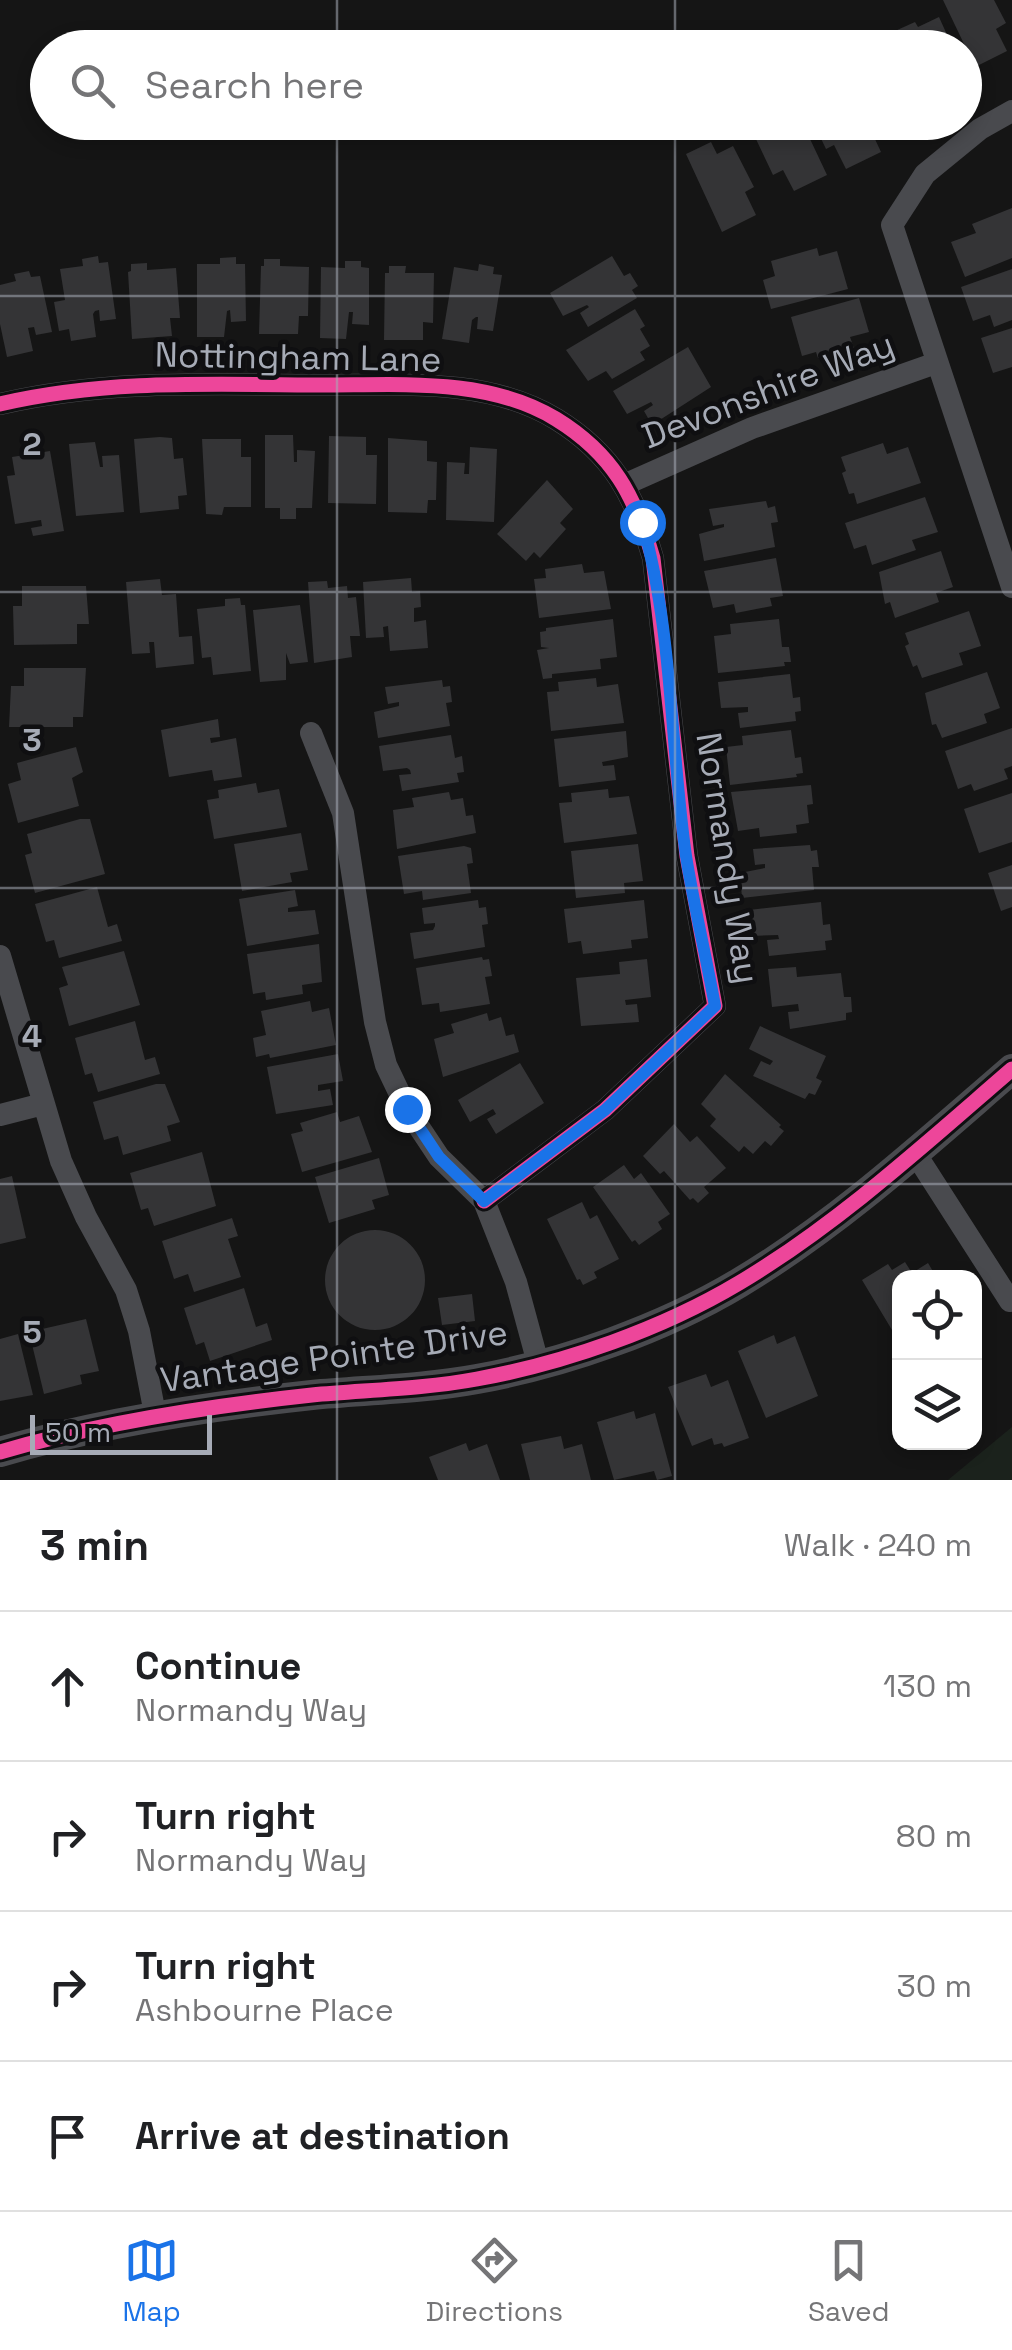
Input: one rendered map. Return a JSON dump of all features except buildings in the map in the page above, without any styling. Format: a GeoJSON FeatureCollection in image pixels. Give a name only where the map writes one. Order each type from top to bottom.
{"type":"FeatureCollection","features":[{"type":"Feature","properties":{"kind":"street"},"geometry":{"type":"LineString","coordinates":[[982,128],[1012,111]]}},
{"type":"Feature","properties":{"kind":"street"},"geometry":{"type":"LineString","coordinates":[[967,140],[926,174],[892,224],[1012,587]]}},
{"type":"Feature","properties":{"kind":"street","name":"Devonshire Way"},"geometry":{"type":"LineString","coordinates":[[626,484],[752,428],[936,363]]}},
{"type":"Feature","properties":{"kind":"street","name":"Nottingham Lane"},"geometry":{"type":"LineString","coordinates":[[0,404],[53,392],[155,383],[450,386],[506,399],[555,418],[597,452],[626,484]]}},
{"type":"Feature","properties":{"kind":"street","name":"Normandy Way"},"geometry":{"type":"LineString","coordinates":[[484,1201],[605,1110],[715,1006],[686,856],[652,558],[626,484]]}},
{"type":"Feature","properties":{"kind":"street"},"geometry":{"type":"LineString","coordinates":[[311,734],[343,814],[375,1022],[386,1065],[407,1109],[439,1157],[484,1201],[516,1282],[538,1363]]}},
{"type":"Feature","properties":{"kind":"street"},"geometry":{"type":"LineString","coordinates":[[0,956],[61,1161],[126,1290],[139,1331],[156,1419]]}},
{"type":"Feature","properties":{"kind":"street","name":"Vantage Pointe Drive"},"geometry":{"type":"LineString","coordinates":[[0,1452],[156,1419],[306,1396],[477,1379],[610,1343],[739,1284],[819,1230],[1012,1069]]}},
{"type":"Feature","properties":{"kind":"street"},"geometry":{"type":"LineString","coordinates":[[0,1114],[43,1104]]}},
{"type":"Feature","properties":{"kind":"street"},"geometry":{"type":"LineString","coordinates":[[914,1154],[1010,1301]]}},
{"type":"Feature","properties":{"kind":"shaded area"},"geometry":{"type":"Polygon","coordinates":[[[1012,1427],[1012,1480],[948,1480],[1012,1427]]]}},
{"type":"Feature","properties":{"kind":"cycle path"},"geometry":{"type":"LineString","coordinates":[[0,404],[77,391],[154,385],[404,385],[468,389],[528,405],[556,419],[593,447],[619,478],[638,515],[653,558],[687,856],[715,1006],[605,1110],[484,1201]]}},
{"type":"Feature","properties":{"kind":"cycle path"},"geometry":{"type":"LineString","coordinates":[[0,1452],[76,1432],[194,1410],[477,1379],[544,1364],[612,1342],[709,1300],[776,1260],[880,1182],[1012,1069]]}},
{"type":"Feature","properties":{"kind":"route"},"geometry":{"type":"LineString","coordinates":[[407,1109],[439,1157],[484,1201],[605,1110],[715,1006],[686,856],[664,642],[652,558],[642,522]]}}]}
